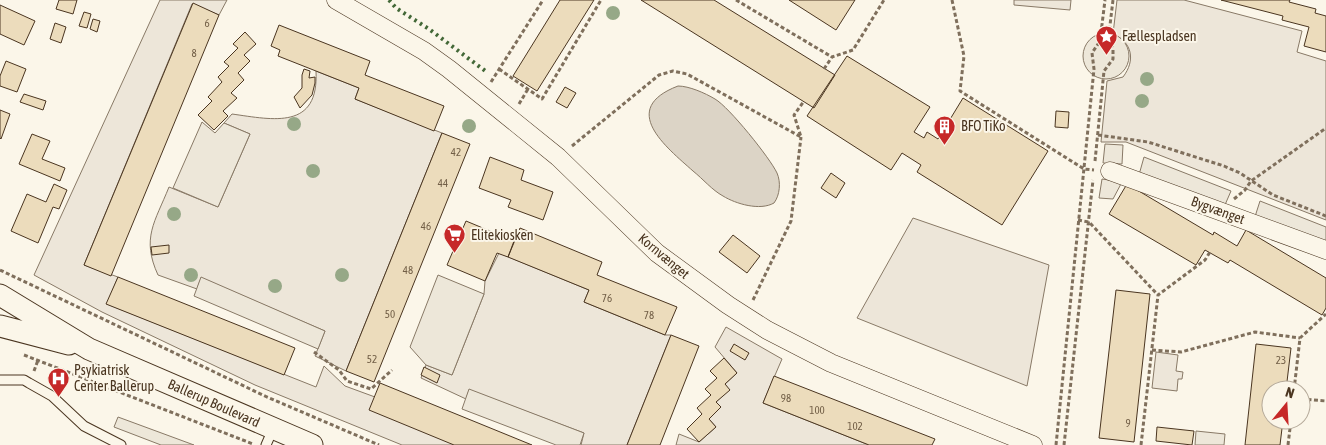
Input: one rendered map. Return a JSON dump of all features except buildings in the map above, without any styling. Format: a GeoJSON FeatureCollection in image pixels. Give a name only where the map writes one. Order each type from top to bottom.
{"type":"FeatureCollection","features":[{"type":"Feature","properties":{"kind":"street","name":"Kornvænget"},"geometry":{"type":"LineString","coordinates":[[336,0],[424,51],[558,157],[657,253],[746,316],[831,363],[1033,445]]}},
{"type":"Feature","properties":{"kind":"street","name":"Bygvænget"},"geometry":{"type":"LineString","coordinates":[[1102,170],[1326,250]]}},
{"type":"Feature","properties":{"kind":"street","name":"Ballerup Boulevard"},"geometry":{"type":"LineString","coordinates":[[0,295],[89,349],[269,437],[312,445]]}},
{"type":"Feature","properties":{"kind":"street","name":"Ballerup Boulevard"},"geometry":{"type":"LineString","coordinates":[[0,326],[89,349]]}},
{"type":"Feature","properties":{"kind":"lane"},"geometry":{"type":"LineString","coordinates":[[0,380],[24,380],[52,396],[84,426],[121,445]]}},
{"type":"Feature","properties":{"kind":"path"},"geometry":{"type":"LineString","coordinates":[[543,0],[499,69],[542,99],[601,0]]}},
{"type":"Feature","properties":{"kind":"path"},"geometry":{"type":"LineString","coordinates":[[736,0],[832,57]]}},
{"type":"Feature","properties":{"kind":"path"},"geometry":{"type":"LineString","coordinates":[[824,69],[832,57],[854,50],[884,0]]}},
{"type":"Feature","properties":{"kind":"path"},"geometry":{"type":"LineString","coordinates":[[952,0],[964,56],[960,91],[1084,169],[1102,170]]}},
{"type":"Feature","properties":{"kind":"path"},"geometry":{"type":"LineString","coordinates":[[1056,445],[1094,69],[1092,53],[1100,41],[1105,0]]}},
{"type":"Feature","properties":{"kind":"path"},"geometry":{"type":"LineString","coordinates":[[1064,445],[1089,222],[1102,170],[1098,135],[1104,72],[1113,59],[1113,48],[1108,42],[1113,0]]}},
{"type":"Feature","properties":{"kind":"path"},"geometry":{"type":"LineString","coordinates":[[558,157],[658,75],[673,71],[687,74],[801,137]]}},
{"type":"Feature","properties":{"kind":"path"},"geometry":{"type":"LineString","coordinates":[[746,316],[791,221],[801,137],[794,115],[804,101]]}},
{"type":"Feature","properties":{"kind":"path"},"geometry":{"type":"LineString","coordinates":[[1224,212],[1251,181],[1326,128]]}},
{"type":"Feature","properties":{"kind":"path"},"geometry":{"type":"LineString","coordinates":[[1098,135],[1148,142],[1175,149],[1240,173],[1273,195],[1326,216]]}},
{"type":"Feature","properties":{"kind":"path"},"geometry":{"type":"LineString","coordinates":[[1078,220],[1089,222],[1158,295]]}},
{"type":"Feature","properties":{"kind":"path"},"geometry":{"type":"LineString","coordinates":[[1140,445],[1158,295],[1205,260],[1210,252]]}},
{"type":"Feature","properties":{"kind":"path"},"geometry":{"type":"LineString","coordinates":[[0,270],[267,397],[379,445]]}},
{"type":"Feature","properties":{"kind":"path"},"geometry":{"type":"LineString","coordinates":[[1295,380],[1300,338],[1326,314]]}},
{"type":"Feature","properties":{"kind":"path"},"geometry":{"type":"LineString","coordinates":[[1152,350],[1181,352],[1255,332],[1300,338]]}},
{"type":"Feature","properties":{"kind":"path"},"geometry":{"type":"LineString","coordinates":[[314,352],[339,370],[347,381],[371,389],[392,370]]}},
{"type":"Feature","properties":{"kind":"path"},"geometry":{"type":"LineString","coordinates":[[23,354],[256,445]]}},
{"type":"Feature","properties":{"kind":"path"},"geometry":{"type":"LineString","coordinates":[[1311,400],[1326,401]]}},
{"type":"Feature","properties":{"kind":"path"},"geometry":{"type":"LineString","coordinates":[[1288,445],[1290,430]]}},
{"type":"Feature","properties":{"kind":"shaded area"},"geometry":{"type":"Polygon","coordinates":[[[160,0],[227,0],[219,15],[192,4],[84,265],[118,277],[107,304],[316,387],[324,366],[345,386],[375,397],[454,445],[402,445],[255,385],[102,312],[34,275],[160,0]]]}},
{"type":"Feature","properties":{"kind":"shaded area"},"geometry":{"type":"Polygon","coordinates":[[[1014,0],[1071,0],[1070,10],[1014,5],[1014,0]]]}},
{"type":"Feature","properties":{"kind":"shaded area"},"geometry":{"type":"Polygon","coordinates":[[[1117,0],[1184,0],[1302,31],[1297,52],[1326,61],[1326,220],[1126,142],[1101,142],[1107,81],[1123,77],[1131,58],[1128,47],[1119,37],[1113,34],[1117,0]]]}},
{"type":"Feature","properties":{"kind":"shaded area","name":"Fællespladsen"},"geometry":{"type":"Polygon","coordinates":[[[1101,33],[1111,33],[1123,39],[1128,47],[1128,65],[1123,73],[1115,78],[1101,79],[1093,76],[1086,69],[1083,61],[1083,51],[1086,43],[1093,36],[1101,33]]]}},
{"type":"Feature","properties":{"kind":"shaded area"},"geometry":{"type":"Polygon","coordinates":[[[316,71],[359,88],[355,99],[442,133],[346,371],[315,356],[325,331],[201,278],[197,289],[158,275],[151,251],[150,240],[152,230],[169,187],[218,207],[250,134],[224,123],[232,114],[278,119],[291,117],[302,112],[310,103],[315,90],[316,71]]]}},
{"type":"Feature","properties":{"kind":"shaded area"},"geometry":{"type":"Polygon","coordinates":[[[678,86],[697,90],[715,99],[749,133],[777,173],[779,188],[778,196],[774,203],[762,206],[748,206],[723,196],[711,188],[661,140],[653,128],[649,117],[651,106],[660,95],[678,86]]]}},
{"type":"Feature","properties":{"kind":"shaded area"},"geometry":{"type":"Polygon","coordinates":[[[202,122],[215,133],[224,123],[250,134],[218,207],[173,188],[202,122]]]}},
{"type":"Feature","properties":{"kind":"shaded area"},"geometry":{"type":"Polygon","coordinates":[[[1105,144],[1123,145],[1122,164],[1103,163],[1105,144]]]}},
{"type":"Feature","properties":{"kind":"shaded area"},"geometry":{"type":"Polygon","coordinates":[[[1144,157],[1231,191],[1221,214],[1137,182],[1144,157]]]}},
{"type":"Feature","properties":{"kind":"shaded area"},"geometry":{"type":"Polygon","coordinates":[[[1102,179],[1122,182],[1113,199],[1099,198],[1102,179]]]}},
{"type":"Feature","properties":{"kind":"shaded area"},"geometry":{"type":"Polygon","coordinates":[[[1260,201],[1326,227],[1326,253],[1252,226],[1260,201]]]}},
{"type":"Feature","properties":{"kind":"shaded area"},"geometry":{"type":"Polygon","coordinates":[[[913,218],[1049,265],[1027,386],[857,318],[913,218]]]}},
{"type":"Feature","properties":{"kind":"shaded area"},"geometry":{"type":"Polygon","coordinates":[[[499,253],[589,290],[584,302],[665,335],[671,335],[627,445],[581,445],[584,433],[469,390],[466,399],[421,378],[426,365],[452,375],[484,294],[485,281],[499,253]]]}},
{"type":"Feature","properties":{"kind":"shaded area"},"geometry":{"type":"Polygon","coordinates":[[[438,275],[484,294],[452,375],[426,365],[410,347],[438,275]]]}},
{"type":"Feature","properties":{"kind":"shaded area"},"geometry":{"type":"Polygon","coordinates":[[[201,277],[325,331],[318,349],[194,296],[201,277]]]}},
{"type":"Feature","properties":{"kind":"shaded area"},"geometry":{"type":"Polygon","coordinates":[[[726,327],[782,359],[763,403],[869,445],[676,445],[679,434],[699,442],[716,427],[709,419],[721,407],[716,402],[729,390],[725,384],[737,373],[715,347],[726,327]]]}},
{"type":"Feature","properties":{"kind":"shaded area"},"geometry":{"type":"Polygon","coordinates":[[[1156,352],[1178,355],[1176,371],[1183,372],[1182,379],[1178,379],[1177,391],[1152,388],[1156,352]]]}},
{"type":"Feature","properties":{"kind":"shaded area"},"geometry":{"type":"Polygon","coordinates":[[[469,389],[584,433],[580,445],[556,445],[462,409],[469,389]]]}},
{"type":"Feature","properties":{"kind":"shaded area"},"geometry":{"type":"Polygon","coordinates":[[[118,417],[194,445],[161,445],[114,427],[118,417]]]}},
{"type":"Feature","properties":{"kind":"shaded area"},"geometry":{"type":"Polygon","coordinates":[[[1196,431],[1225,434],[1224,445],[1195,445],[1196,431]]]}},
{"type":"Feature","properties":{"kind":"hedge"},"geometry":{"type":"LineString","coordinates":[[389,0],[396,8],[429,29],[488,73]]}},
{"type":"Feature","properties":{"kind":"place","name":"Fællespladsen"},"geometry":{"type":"Point","coordinates":[1106,55]}},
{"type":"Feature","properties":{"kind":"place","name":"BFO TiKo"},"geometry":{"type":"Point","coordinates":[945,145]}},
{"type":"Feature","properties":{"kind":"place","name":"Elitekiosken"},"geometry":{"type":"Point","coordinates":[455,254]}},
{"type":"Feature","properties":{"kind":"place","name":"Psykiatrisk Center Ballerup"},"geometry":{"type":"Point","coordinates":[58,397]}}]}
